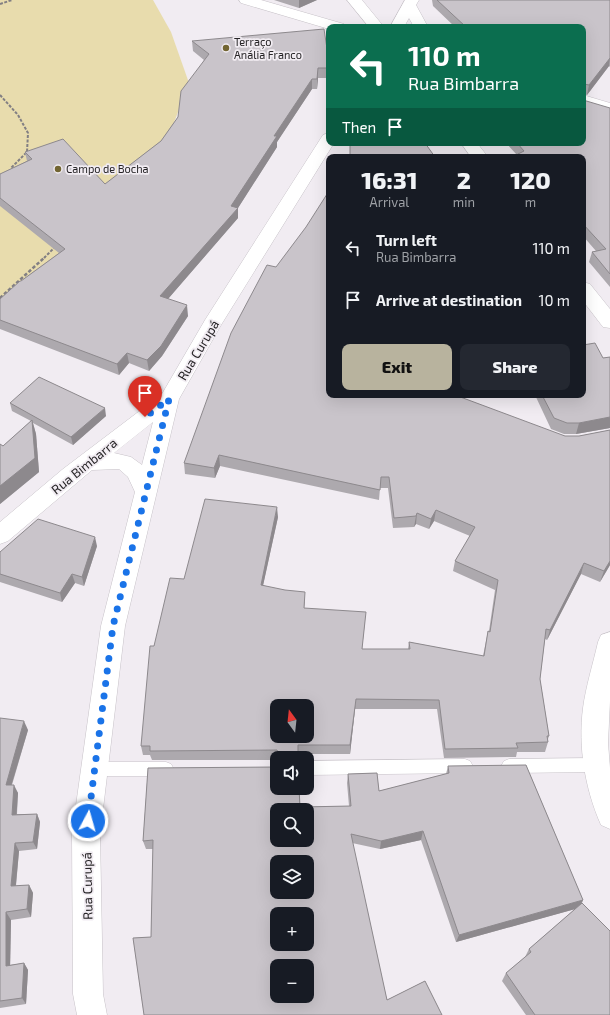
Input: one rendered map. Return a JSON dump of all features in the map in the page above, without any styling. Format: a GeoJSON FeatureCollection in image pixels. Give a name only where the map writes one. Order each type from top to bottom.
{"type":"FeatureCollection","features":[{"type":"Feature","properties":{"kind":"street"},"geometry":{"type":"LineString","coordinates":[[246,0],[329,24]]}},
{"type":"Feature","properties":{"kind":"street"},"geometry":{"type":"LineString","coordinates":[[354,0],[374,24]]}},
{"type":"Feature","properties":{"kind":"street"},"geometry":{"type":"LineString","coordinates":[[399,24],[410,2]]}},
{"type":"Feature","properties":{"kind":"street"},"geometry":{"type":"LineString","coordinates":[[410,2],[420,24]]}},
{"type":"Feature","properties":{"kind":"street"},"geometry":{"type":"LineString","coordinates":[[586,101],[610,108]]}},
{"type":"Feature","properties":{"kind":"street","name":"Rua Curupá"},"geometry":{"type":"LineString","coordinates":[[92,1015],[88,994],[86,834],[94,769],[113,626],[169,399],[212,325],[326,143]]}},
{"type":"Feature","properties":{"kind":"street"},"geometry":{"type":"LineString","coordinates":[[471,146],[478,154]]}},
{"type":"Feature","properties":{"kind":"street"},"geometry":{"type":"LineString","coordinates":[[586,292],[610,322]]}},
{"type":"Feature","properties":{"kind":"street","name":"Rua Bimbarra"},"geometry":{"type":"LineString","coordinates":[[0,535],[86,463],[169,399]]}},
{"type":"Feature","properties":{"kind":"street"},"geometry":{"type":"LineString","coordinates":[[86,463],[114,459],[132,466],[140,476],[146,492]]}},
{"type":"Feature","properties":{"kind":"street"},"geometry":{"type":"LineString","coordinates":[[610,642],[596,708],[595,743],[596,765],[610,816]]}},
{"type":"Feature","properties":{"kind":"lane"},"geometry":{"type":"LineString","coordinates":[[494,766],[596,765]]}},
{"type":"Feature","properties":{"kind":"lane"},"geometry":{"type":"LineString","coordinates":[[314,768],[479,766]]}},
{"type":"Feature","properties":{"kind":"lane"},"geometry":{"type":"LineString","coordinates":[[94,769],[181,769]]}},
{"type":"Feature","properties":{"kind":"path"},"geometry":{"type":"LineString","coordinates":[[0,4],[12,0]]}},
{"type":"Feature","properties":{"kind":"path"},"geometry":{"type":"LineString","coordinates":[[0,95],[18,115],[28,133],[27,152],[11,168],[16,169]]}},
{"type":"Feature","properties":{"kind":"path"},"geometry":{"type":"LineString","coordinates":[[0,298],[56,246]]}},
{"type":"Feature","properties":{"kind":"shaded area"},"geometry":{"type":"Polygon","coordinates":[[[0,0],[153,0],[171,32],[189,83],[164,149],[112,212],[0,309],[0,0]]]}},
{"type":"Feature","properties":{"kind":"building"},"geometry":{"type":"Polygon","coordinates":[[[437,0],[610,0],[610,58],[589,85],[586,84],[586,24],[463,24],[437,0]]]}},
{"type":"Feature","properties":{"kind":"building"},"geometry":{"type":"Polygon","coordinates":[[[324,29],[326,42],[326,68],[318,68],[317,79],[312,79],[274,136],[277,136],[231,206],[238,208],[160,296],[187,305],[161,346],[147,360],[127,353],[117,364],[0,320],[0,299],[20,281],[65,249],[0,198],[0,174],[32,159],[25,152],[63,139],[105,184],[161,141],[178,117],[181,91],[209,54],[192,41],[324,29]]]}},
{"type":"Feature","properties":{"kind":"building"},"geometry":{"type":"Polygon","coordinates":[[[586,101],[610,108],[610,274],[592,252],[606,249],[586,227],[586,154],[518,154],[524,151],[520,146],[586,146],[586,101]]]}},
{"type":"Feature","properties":{"kind":"building"},"geometry":{"type":"Polygon","coordinates":[[[350,146],[427,146],[433,154],[350,154],[350,146]]]}},
{"type":"Feature","properties":{"kind":"building"},"geometry":{"type":"Polygon","coordinates":[[[326,196],[326,398],[463,398],[565,436],[579,436],[610,430],[610,561],[604,571],[584,563],[550,630],[546,629],[540,679],[549,736],[547,736],[548,742],[516,743],[518,748],[445,749],[439,700],[356,699],[350,745],[298,745],[298,751],[150,751],[150,746],[141,746],[150,646],[154,646],[170,578],[184,579],[205,499],[277,507],[261,585],[305,592],[304,608],[366,612],[362,649],[410,649],[409,642],[484,656],[488,631],[490,632],[498,580],[455,561],[475,527],[436,510],[431,519],[417,513],[416,516],[394,518],[389,477],[381,477],[380,490],[219,455],[214,468],[184,463],[231,333],[267,265],[276,267],[306,227],[326,196]]]}},
{"type":"Feature","properties":{"kind":"building"},"geometry":{"type":"Polygon","coordinates":[[[595,343],[603,358],[610,357],[610,417],[579,423],[567,423],[554,418],[544,398],[586,398],[586,344],[595,343]]]}},
{"type":"Feature","properties":{"kind":"building"},"geometry":{"type":"Polygon","coordinates":[[[39,377],[105,408],[71,437],[10,403],[39,377]]]}},
{"type":"Feature","properties":{"kind":"building"},"geometry":{"type":"Polygon","coordinates":[[[32,420],[35,458],[0,486],[0,444],[3,446],[32,420]]]}},
{"type":"Feature","properties":{"kind":"building"},"geometry":{"type":"Polygon","coordinates":[[[38,519],[95,537],[82,577],[72,574],[60,593],[0,574],[0,552],[38,519]]]}},
{"type":"Feature","properties":{"kind":"building"},"geometry":{"type":"Polygon","coordinates":[[[0,718],[24,721],[6,785],[14,785],[12,815],[37,814],[33,842],[15,843],[11,886],[29,885],[27,909],[6,912],[6,966],[24,963],[22,998],[0,1001],[0,718]]]}},
{"type":"Feature","properties":{"kind":"building"},"geometry":{"type":"Polygon","coordinates":[[[526,765],[583,900],[459,935],[423,831],[381,841],[351,834],[387,1000],[425,981],[442,1015],[144,1015],[133,938],[151,937],[153,840],[143,841],[148,768],[270,767],[270,795],[299,795],[300,803],[270,803],[270,847],[314,847],[314,807],[351,806],[348,774],[377,773],[379,791],[449,773],[448,766],[526,765]]]}},
{"type":"Feature","properties":{"kind":"building"},"geometry":{"type":"Polygon","coordinates":[[[582,903],[610,931],[610,1015],[535,1015],[506,973],[531,952],[529,949],[582,903]]]}},
{"type":"Feature","properties":{"kind":"place","name":"Terraço Anália Franco"},"geometry":{"type":"Point","coordinates":[226,48]}},
{"type":"Feature","properties":{"kind":"place","name":"Campo de Bocha"},"geometry":{"type":"Point","coordinates":[58,169]}},
{"type":"Feature","properties":{"kind":"route"},"geometry":{"type":"LineString","coordinates":[[88,821],[113,626],[169,399],[145,417]]}}]}
